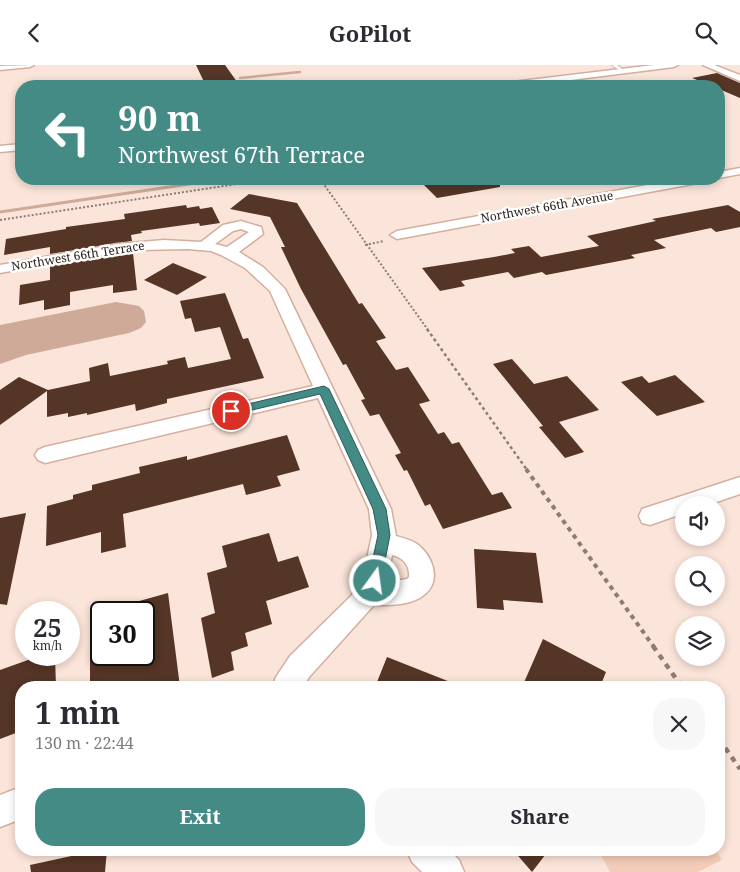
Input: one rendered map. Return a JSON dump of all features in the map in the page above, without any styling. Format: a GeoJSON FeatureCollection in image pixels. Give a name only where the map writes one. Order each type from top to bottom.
{"type":"FeatureCollection","features":[{"type":"Feature","properties":{"kind":"street"},"geometry":{"type":"LineString","coordinates":[[0,68],[30,65]]}},
{"type":"Feature","properties":{"kind":"street"},"geometry":{"type":"LineString","coordinates":[[552,80],[653,66],[674,65]]}},
{"type":"Feature","properties":{"kind":"street"},"geometry":{"type":"LineString","coordinates":[[707,65],[740,78]]}},
{"type":"Feature","properties":{"kind":"street"},"geometry":{"type":"LineString","coordinates":[[0,149],[15,148]]}},
{"type":"Feature","properties":{"kind":"street"},"geometry":{"type":"LineString","coordinates":[[725,174],[740,171]]}},
{"type":"Feature","properties":{"kind":"street","name":"Northwest 66th Avenue"},"geometry":{"type":"LineString","coordinates":[[397,235],[666,185]]}},
{"type":"Feature","properties":{"kind":"street","name":"Northwest 66th Terrace"},"geometry":{"type":"LineString","coordinates":[[0,269],[122,248],[154,245],[216,249],[264,274],[276,289],[324,389]]}},
{"type":"Feature","properties":{"kind":"street"},"geometry":{"type":"LineString","coordinates":[[45,455],[324,389],[380,509],[384,535],[375,581],[360,604],[300,666],[290,681]]}},
{"type":"Feature","properties":{"kind":"street"},"geometry":{"type":"LineString","coordinates":[[650,516],[740,485]]}},
{"type":"Feature","properties":{"kind":"street"},"geometry":{"type":"LineString","coordinates":[[366,594],[407,591],[416,587],[421,581],[422,571],[414,556],[405,549],[382,544]]}},
{"type":"Feature","properties":{"kind":"street"},"geometry":{"type":"LineString","coordinates":[[0,811],[15,805]]}},
{"type":"Feature","properties":{"kind":"street"},"geometry":{"type":"LineString","coordinates":[[430,856],[447,872]]}},
{"type":"Feature","properties":{"kind":"lane"},"geometry":{"type":"LineString","coordinates":[[614,65],[623,71]]}},
{"type":"Feature","properties":{"kind":"path"},"geometry":{"type":"LineString","coordinates":[[0,220],[230,185]]}},
{"type":"Feature","properties":{"kind":"path"},"geometry":{"type":"LineString","coordinates":[[324,185],[678,681]]}},
{"type":"Feature","properties":{"kind":"path"},"geometry":{"type":"LineString","coordinates":[[725,748],[740,769]]}},
{"type":"Feature","properties":{"kind":"shaded area"},"geometry":{"type":"Polygon","coordinates":[[[116,302],[139,306],[144,311],[146,322],[141,328],[129,333],[26,355],[0,364],[0,325],[116,302]]]}},
{"type":"Feature","properties":{"kind":"shaded area"},"geometry":{"type":"Polygon","coordinates":[[[601,856],[720,856],[722,860],[698,872],[610,872],[601,856]]]}},
{"type":"Feature","properties":{"kind":"building"},"geometry":{"type":"Polygon","coordinates":[[[196,65],[225,65],[236,80],[203,80],[196,65]]]}},
{"type":"Feature","properties":{"kind":"building"},"geometry":{"type":"Polygon","coordinates":[[[717,73],[740,83],[740,98],[725,92],[725,80],[697,80],[692,78],[717,73]]]}},
{"type":"Feature","properties":{"kind":"building"},"geometry":{"type":"Polygon","coordinates":[[[424,185],[500,185],[500,187],[437,198],[424,185]]]}},
{"type":"Feature","properties":{"kind":"building"},"geometry":{"type":"Polygon","coordinates":[[[249,194],[297,203],[359,304],[362,303],[386,338],[376,341],[396,370],[408,367],[430,401],[419,404],[438,434],[444,432],[452,444],[459,442],[492,495],[502,492],[512,508],[443,529],[430,504],[425,506],[407,470],[404,471],[395,455],[401,453],[379,414],[370,416],[361,400],[365,399],[346,364],[343,365],[301,289],[281,247],[285,247],[270,217],[230,209],[249,194]]]}},
{"type":"Feature","properties":{"kind":"building"},"geometry":{"type":"Polygon","coordinates":[[[186,205],[187,208],[199,206],[200,209],[212,207],[220,223],[200,226],[199,223],[141,231],[142,233],[131,235],[132,241],[50,254],[50,247],[4,255],[6,239],[66,229],[66,227],[125,219],[124,214],[186,205]]]}},
{"type":"Feature","properties":{"kind":"building"},"geometry":{"type":"Polygon","coordinates":[[[728,205],[740,212],[740,227],[716,232],[711,228],[654,240],[666,248],[631,255],[635,258],[546,275],[542,272],[514,278],[508,272],[461,281],[465,286],[440,291],[422,268],[515,253],[511,249],[529,246],[541,257],[599,246],[587,236],[656,221],[652,219],[728,205]]]}},
{"type":"Feature","properties":{"kind":"building"},"geometry":{"type":"Polygon","coordinates":[[[133,253],[137,290],[113,293],[113,285],[70,292],[70,305],[44,310],[44,300],[19,305],[20,285],[50,280],[50,266],[133,253]]]}},
{"type":"Feature","properties":{"kind":"building"},"geometry":{"type":"Polygon","coordinates":[[[173,263],[207,277],[177,295],[144,280],[173,263]]]}},
{"type":"Feature","properties":{"kind":"building"},"geometry":{"type":"Polygon","coordinates":[[[225,293],[243,339],[248,338],[264,378],[167,399],[167,403],[136,411],[135,404],[87,415],[87,413],[68,417],[68,413],[47,417],[47,391],[0,425],[0,390],[19,377],[48,390],[90,381],[89,368],[108,363],[110,376],[168,364],[167,361],[185,357],[188,368],[231,359],[220,327],[195,332],[191,318],[185,319],[180,301],[225,293]]]}},
{"type":"Feature","properties":{"kind":"building"},"geometry":{"type":"Polygon","coordinates":[[[512,359],[534,384],[567,376],[599,410],[559,422],[584,452],[565,458],[539,427],[543,426],[493,364],[512,359]]]}},
{"type":"Feature","properties":{"kind":"building"},"geometry":{"type":"Polygon","coordinates":[[[675,375],[705,402],[657,416],[621,382],[642,376],[649,383],[675,375]]]}},
{"type":"Feature","properties":{"kind":"building"},"geometry":{"type":"Polygon","coordinates":[[[287,435],[300,470],[277,476],[281,486],[246,495],[243,484],[123,514],[126,547],[101,553],[101,532],[46,546],[47,506],[73,499],[73,495],[92,490],[92,485],[140,473],[139,467],[187,456],[187,460],[287,435]]]}},
{"type":"Feature","properties":{"kind":"building"},"geometry":{"type":"Polygon","coordinates":[[[26,513],[7,605],[0,604],[0,518],[26,513]]]}},
{"type":"Feature","properties":{"kind":"building"},"geometry":{"type":"Polygon","coordinates":[[[269,533],[278,562],[298,556],[309,587],[266,601],[272,624],[245,633],[248,646],[231,652],[234,670],[212,678],[201,618],[215,613],[207,573],[227,567],[222,546],[269,533]]]}},
{"type":"Feature","properties":{"kind":"building"},"geometry":{"type":"Polygon","coordinates":[[[474,549],[536,553],[543,603],[503,600],[504,610],[477,608],[474,549]]]}},
{"type":"Feature","properties":{"kind":"building"},"geometry":{"type":"Polygon","coordinates":[[[168,593],[179,681],[90,681],[90,666],[155,666],[155,601],[139,601],[168,593]]]}},
{"type":"Feature","properties":{"kind":"building"},"geometry":{"type":"Polygon","coordinates":[[[543,639],[606,672],[602,681],[525,681],[543,639]]]}},
{"type":"Feature","properties":{"kind":"building"},"geometry":{"type":"Polygon","coordinates":[[[387,657],[448,681],[377,681],[387,657]]]}},
{"type":"Feature","properties":{"kind":"building"},"geometry":{"type":"Polygon","coordinates":[[[15,665],[55,666],[56,681],[15,681],[15,733],[0,739],[0,670],[15,665]]]}},
{"type":"Feature","properties":{"kind":"building"},"geometry":{"type":"Polygon","coordinates":[[[71,856],[106,856],[105,872],[31,872],[30,865],[71,856]]]}},
{"type":"Feature","properties":{"kind":"building"},"geometry":{"type":"Polygon","coordinates":[[[518,856],[544,856],[532,872],[518,856]]]}},
{"type":"Feature","properties":{"kind":"waterway"},"geometry":{"type":"LineString","coordinates":[[240,78],[300,72]]}},
{"type":"Feature","properties":{"kind":"waterway"},"geometry":{"type":"LineString","coordinates":[[0,212],[182,185]]}},
{"type":"Feature","properties":{"kind":"route"},"geometry":{"type":"LineString","coordinates":[[231,411],[324,389],[380,509],[384,535],[375,581]]}}]}
